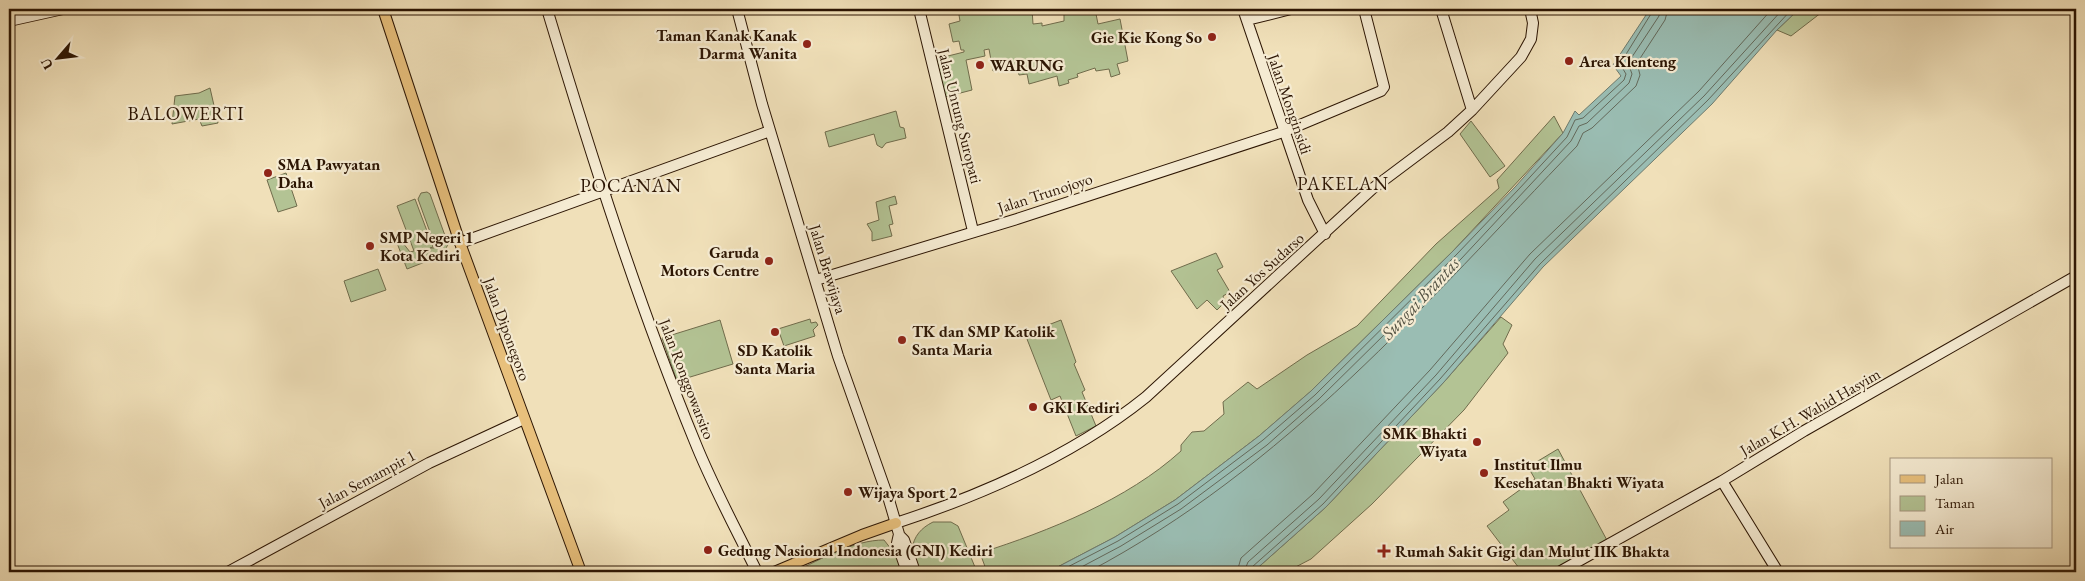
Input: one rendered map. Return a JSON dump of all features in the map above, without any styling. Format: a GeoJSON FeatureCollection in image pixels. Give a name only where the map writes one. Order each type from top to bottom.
{"type":"FeatureCollection","features":[{"type":"Feature","properties":{"kind":"main road"},"geometry":{"type":"LineString","coordinates":[[9,21],[63,9]]}},
{"type":"Feature","properties":{"kind":"main road","name":"Jalan Diponegoro"},"geometry":{"type":"LineString","coordinates":[[384,9],[460,243],[581,572]]}},
{"type":"Feature","properties":{"kind":"main road","name":"Jalan Ronggowarsito"},"geometry":{"type":"LineString","coordinates":[[547,9],[603,190],[649,322],[695,444],[757,572]]}},
{"type":"Feature","properties":{"kind":"main road","name":"Jalan Brawijaya"},"geometry":{"type":"LineString","coordinates":[[737,9],[770,131],[847,385],[896,523],[899,534],[898,543],[915,572]]}},
{"type":"Feature","properties":{"kind":"main road","name":"Jalan Untung Suropati"},"geometry":{"type":"LineString","coordinates":[[919,9],[973,231]]}},
{"type":"Feature","properties":{"kind":"main road","name":"Jalan Monginsidi"},"geometry":{"type":"LineString","coordinates":[[1243,9],[1283,132],[1308,200],[1325,234]]}},
{"type":"Feature","properties":{"kind":"main road"},"geometry":{"type":"LineString","coordinates":[[1247,20],[1291,9]]}},
{"type":"Feature","properties":{"kind":"main road","name":"Jalan Trunojoyo"},"geometry":{"type":"LineString","coordinates":[[816,280],[1283,132],[1383,90],[1364,9]]}},
{"type":"Feature","properties":{"kind":"main road"},"geometry":{"type":"LineString","coordinates":[[1441,9],[1472,110]]}},
{"type":"Feature","properties":{"kind":"main road","name":"Jalan Yos Sudarso"},"geometry":{"type":"LineString","coordinates":[[896,523],[956,503],[1051,457],[1116,421],[1146,397],[1372,189],[1448,132],[1472,110],[1521,57],[1532,39],[1530,9]]}},
{"type":"Feature","properties":{"kind":"main road"},"geometry":{"type":"LineString","coordinates":[[460,243],[770,131]]}},
{"type":"Feature","properties":{"kind":"main road","name":"Jalan K.H. Wahid Hasyim"},"geometry":{"type":"LineString","coordinates":[[1559,572],[1722,481],[1804,431],[2076,276]]}},
{"type":"Feature","properties":{"kind":"main road","name":"Jalan Semampir 1"},"geometry":{"type":"LineString","coordinates":[[228,572],[429,462],[524,419]]}},
{"type":"Feature","properties":{"kind":"main road"},"geometry":{"type":"LineString","coordinates":[[1722,481],[1778,572]]}},
{"type":"Feature","properties":{"kind":"main road"},"geometry":{"type":"LineString","coordinates":[[774,572],[862,535],[896,523]]}},
{"type":"Feature","properties":{"kind":"main road","name":"Jalan Brawijaya"},"geometry":{"type":"LineString","coordinates":[[904,551],[907,572]]}},
{"type":"Feature","properties":{"kind":"green space"},"geometry":{"type":"Polygon","coordinates":[[[958,9],[1032,9],[1033,24],[1042,23],[1042,26],[1064,21],[1064,14],[1081,12],[1080,9],[1095,9],[1098,24],[1120,19],[1128,61],[1117,64],[1120,74],[1111,77],[1109,69],[1096,71],[1095,68],[1077,74],[1078,77],[1068,80],[1069,83],[1059,86],[1057,76],[1029,84],[1027,74],[1019,75],[1017,66],[993,71],[989,49],[984,50],[985,56],[966,60],[972,90],[945,97],[936,59],[964,52],[964,50],[961,50],[959,41],[953,42],[949,24],[960,21],[958,9]]]}},
{"type":"Feature","properties":{"kind":"green space"},"geometry":{"type":"Polygon","coordinates":[[[1799,9],[1826,9],[1791,36],[1777,30],[1799,9]]]}},
{"type":"Feature","properties":{"kind":"green space"},"geometry":{"type":"Polygon","coordinates":[[[210,88],[218,123],[202,126],[199,119],[172,124],[175,96],[199,93],[210,88]]]}},
{"type":"Feature","properties":{"kind":"green space"},"geometry":{"type":"Polygon","coordinates":[[[896,111],[900,127],[904,128],[906,138],[886,143],[882,148],[877,145],[874,134],[829,147],[825,132],[896,111]]]}},
{"type":"Feature","properties":{"kind":"green space"},"geometry":{"type":"Polygon","coordinates":[[[1554,116],[1563,133],[1453,251],[1310,392],[1259,436],[1175,500],[1115,537],[1048,572],[987,572],[980,553],[1060,524],[1137,485],[1181,451],[1181,445],[1192,432],[1204,431],[1224,414],[1223,402],[1248,382],[1257,389],[1307,355],[1357,326],[1436,244],[1499,188],[1497,180],[1554,116]]]}},
{"type":"Feature","properties":{"kind":"green space"},"geometry":{"type":"Polygon","coordinates":[[[1471,121],[1505,166],[1490,177],[1460,134],[1471,121]]]}},
{"type":"Feature","properties":{"kind":"green space"},"geometry":{"type":"Polygon","coordinates":[[[286,173],[297,206],[278,212],[267,180],[286,173]]]}},
{"type":"Feature","properties":{"kind":"green space"},"geometry":{"type":"Polygon","coordinates":[[[427,192],[430,194],[448,244],[443,255],[407,269],[397,243],[399,238],[410,252],[414,251],[397,206],[415,199],[433,247],[430,248],[434,248],[435,246],[418,199],[421,193],[427,192]]]}},
{"type":"Feature","properties":{"kind":"green space"},"geometry":{"type":"Polygon","coordinates":[[[895,196],[897,204],[889,206],[893,224],[889,225],[892,236],[872,241],[872,232],[867,224],[879,220],[876,202],[895,196]]]}},
{"type":"Feature","properties":{"kind":"green space"},"geometry":{"type":"Polygon","coordinates":[[[1216,253],[1223,267],[1217,270],[1230,292],[1223,296],[1225,302],[1217,310],[1207,300],[1197,309],[1171,271],[1216,253]]]}},
{"type":"Feature","properties":{"kind":"green space"},"geometry":{"type":"Polygon","coordinates":[[[378,269],[386,290],[351,302],[344,281],[378,269]]]}},
{"type":"Feature","properties":{"kind":"green space"},"geometry":{"type":"Polygon","coordinates":[[[1501,317],[1512,325],[1503,344],[1508,353],[1464,410],[1372,504],[1311,559],[1286,572],[1253,572],[1326,507],[1444,382],[1501,317]]]}},
{"type":"Feature","properties":{"kind":"green space"},"geometry":{"type":"Polygon","coordinates":[[[810,319],[811,323],[816,322],[818,325],[813,330],[815,336],[784,346],[778,329],[810,319]]]}},
{"type":"Feature","properties":{"kind":"green space"},"geometry":{"type":"Polygon","coordinates":[[[720,320],[733,364],[677,381],[662,338],[720,320]]]}},
{"type":"Feature","properties":{"kind":"green space"},"geometry":{"type":"Polygon","coordinates":[[[1061,320],[1076,362],[1074,364],[1085,390],[1082,392],[1096,426],[1076,436],[1060,396],[1051,400],[1025,334],[1061,320]]]}},
{"type":"Feature","properties":{"kind":"green space"},"geometry":{"type":"Polygon","coordinates":[[[1558,449],[1609,544],[1558,572],[1522,572],[1487,526],[1509,510],[1503,502],[1535,479],[1528,467],[1558,449]]]}},
{"type":"Feature","properties":{"kind":"green space"},"geometry":{"type":"Polygon","coordinates":[[[933,522],[951,522],[958,526],[977,572],[794,572],[838,551],[861,543],[884,540],[895,554],[912,549],[914,540],[919,533],[933,522]]]}},
{"type":"Feature","properties":{"kind":"water","name":"Sungai Brantas"},"geometry":{"type":"Polygon","coordinates":[[[1650,9],[1799,9],[1777,30],[1712,104],[1543,267],[1444,382],[1326,507],[1253,572],[1048,572],[1115,537],[1175,500],[1259,436],[1311,391],[1516,186],[1563,133],[1575,111],[1579,115],[1621,76],[1613,65],[1650,9]]]}},
{"type":"Feature","properties":{"kind":"place","name":"Gie Kie Kong So"},"geometry":{"type":"Point","coordinates":[1212,37]}},
{"type":"Feature","properties":{"kind":"place","name":"Taman Kanak Kanak Darma Wanita"},"geometry":{"type":"Point","coordinates":[807,44]}},
{"type":"Feature","properties":{"kind":"place","name":"Area Klenteng"},"geometry":{"type":"Point","coordinates":[1569,61]}},
{"type":"Feature","properties":{"kind":"place","name":"WARUNG"},"geometry":{"type":"Point","coordinates":[980,65]}},
{"type":"Feature","properties":{"kind":"place","name":"SMA Pawyatan Daha"},"geometry":{"type":"Point","coordinates":[268,173]}},
{"type":"Feature","properties":{"kind":"place","name":"SMP Negeri 1 Kota Kediri"},"geometry":{"type":"Point","coordinates":[370,246]}},
{"type":"Feature","properties":{"kind":"place","name":"Garuda Motors Centre"},"geometry":{"type":"Point","coordinates":[769,261]}},
{"type":"Feature","properties":{"kind":"place","name":"SD Katolik Santa Maria"},"geometry":{"type":"Point","coordinates":[775,332]}},
{"type":"Feature","properties":{"kind":"place","name":"TK dan SMP Katolik Santa Maria"},"geometry":{"type":"Point","coordinates":[902,340]}},
{"type":"Feature","properties":{"kind":"place","name":"GKI Kediri"},"geometry":{"type":"Point","coordinates":[1033,407]}},
{"type":"Feature","properties":{"kind":"place","name":"SMK Bhakti Wiyata"},"geometry":{"type":"Point","coordinates":[1477,442]}},
{"type":"Feature","properties":{"kind":"place","name":"Institut Ilmu Kesehatan Bhakti Wiyata"},"geometry":{"type":"Point","coordinates":[1484,473]}},
{"type":"Feature","properties":{"kind":"place","name":"Wijaya Sport 2"},"geometry":{"type":"Point","coordinates":[848,492]}},
{"type":"Feature","properties":{"kind":"place","name":"Gedung Nasional Indonesia (GNI) Kediri"},"geometry":{"type":"Point","coordinates":[708,550]}},
{"type":"Feature","properties":{"kind":"place","name":"Rumah Sakit Gigi dan Mulut IIK Bhakta"},"geometry":{"type":"Point","coordinates":[1384,551]}},
{"type":"Feature","properties":{"kind":"district","name":"BALOWERTI"},"geometry":{"type":"Point","coordinates":[186,113]}},
{"type":"Feature","properties":{"kind":"district","name":"PAKELAN"},"geometry":{"type":"Point","coordinates":[1343,183]}},
{"type":"Feature","properties":{"kind":"district","name":"POCANAN"},"geometry":{"type":"Point","coordinates":[631,185]}}]}
